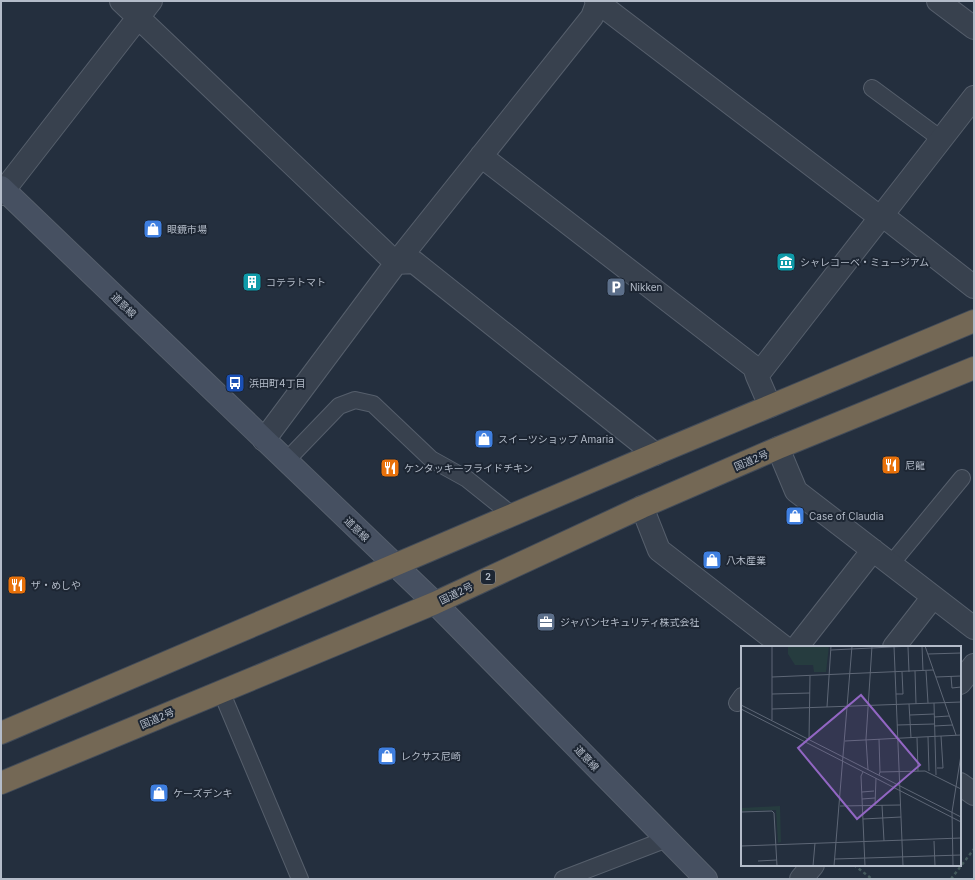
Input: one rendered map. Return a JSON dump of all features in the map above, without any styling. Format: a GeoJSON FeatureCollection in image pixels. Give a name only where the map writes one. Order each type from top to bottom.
{"type":"FeatureCollection","features":[{"type":"Feature","properties":{"kind":"highway"},"geometry":{"type":"LineString","coordinates":[[3,729],[974,321]]}},
{"type":"Feature","properties":{"kind":"highway","name":"国道2号"},"geometry":{"type":"LineString","coordinates":[[1,783],[435,603],[642,507],[778,448],[974,368]]}},
{"type":"Feature","properties":{"kind":"street"},"geometry":{"type":"LineString","coordinates":[[121,1],[144,9],[396,263],[414,262],[655,454]]}},
{"type":"Feature","properties":{"kind":"street"},"geometry":{"type":"LineString","coordinates":[[938,1],[974,28]]}},
{"type":"Feature","properties":{"kind":"street"},"geometry":{"type":"LineString","coordinates":[[264,440],[396,263],[592,17],[597,2],[974,287]]}},
{"type":"Feature","properties":{"kind":"street"},"geometry":{"type":"LineString","coordinates":[[2,190],[144,9]]}},
{"type":"Feature","properties":{"kind":"street"},"geometry":{"type":"LineString","coordinates":[[757,376],[974,97]]}},
{"type":"Feature","properties":{"kind":"street"},"geometry":{"type":"LineString","coordinates":[[481,156],[754,367],[770,406]]}},
{"type":"Feature","properties":{"kind":"street","name":"道意線"},"geometry":{"type":"LineString","coordinates":[[2,190],[435,603],[706,879]]}},
{"type":"Feature","properties":{"kind":"street"},"geometry":{"type":"LineString","coordinates":[[778,448],[796,491],[974,628]]}},
{"type":"Feature","properties":{"kind":"street"},"geometry":{"type":"LineString","coordinates":[[642,507],[659,550],[785,646]]}},
{"type":"Feature","properties":{"kind":"street"},"geometry":{"type":"LineString","coordinates":[[787,646],[873,550]]}},
{"type":"Feature","properties":{"kind":"street"},"geometry":{"type":"LineString","coordinates":[[895,646],[933,597]]}},
{"type":"Feature","properties":{"kind":"street"},"geometry":{"type":"LineString","coordinates":[[961,682],[974,665]]}},
{"type":"Feature","properties":{"kind":"street"},"geometry":{"type":"LineString","coordinates":[[961,785],[974,794]]}},
{"type":"Feature","properties":{"kind":"street"},"geometry":{"type":"LineString","coordinates":[[801,879],[812,866]]}},
{"type":"Feature","properties":{"kind":"lane"},"geometry":{"type":"LineString","coordinates":[[872,88],[941,139]]}},
{"type":"Feature","properties":{"kind":"lane"},"geometry":{"type":"LineString","coordinates":[[286,461],[339,406],[355,400],[373,404],[431,459],[467,479],[512,515]]}},
{"type":"Feature","properties":{"kind":"lane"},"geometry":{"type":"LineString","coordinates":[[891,564],[962,478]]}},
{"type":"Feature","properties":{"kind":"lane"},"geometry":{"type":"LineString","coordinates":[[221,691],[300,879]]}},
{"type":"Feature","properties":{"kind":"lane"},"geometry":{"type":"LineString","coordinates":[[563,879],[667,839]]}},
{"type":"Feature","properties":{"kind":"path"},"geometry":{"type":"LineString","coordinates":[[952,879],[974,849]]}},
{"type":"Feature","properties":{"kind":"path"},"geometry":{"type":"LineString","coordinates":[[855,866],[872,879]]}},
{"type":"Feature","properties":{"kind":"place","name":"眼鏡市場"},"geometry":{"type":"Point","coordinates":[153,229]}},
{"type":"Feature","properties":{"kind":"place","name":"シャレコーベ・ミュージアム"},"geometry":{"type":"Point","coordinates":[786,262]}},
{"type":"Feature","properties":{"kind":"place","name":"コテラトマト"},"geometry":{"type":"Point","coordinates":[252,282]}},
{"type":"Feature","properties":{"kind":"place","name":"Nikken"},"geometry":{"type":"Point","coordinates":[616,287]}},
{"type":"Feature","properties":{"kind":"place","name":"浜田町4丁目"},"geometry":{"type":"Point","coordinates":[235,383]}},
{"type":"Feature","properties":{"kind":"place","name":"スイーツショップ Amaria"},"geometry":{"type":"Point","coordinates":[484,439]}},
{"type":"Feature","properties":{"kind":"place","name":"尼龍"},"geometry":{"type":"Point","coordinates":[891,465]}},
{"type":"Feature","properties":{"kind":"place","name":"ケンタッキーフライドチキン"},"geometry":{"type":"Point","coordinates":[390,468]}},
{"type":"Feature","properties":{"kind":"place","name":"Case of Claudia"},"geometry":{"type":"Point","coordinates":[795,516]}},
{"type":"Feature","properties":{"kind":"place","name":"八木産業"},"geometry":{"type":"Point","coordinates":[712,560]}},
{"type":"Feature","properties":{"kind":"place","name":"ザ・めしや"},"geometry":{"type":"Point","coordinates":[17,585]}},
{"type":"Feature","properties":{"kind":"place","name":"ジャパンセキュリティ株式会社"},"geometry":{"type":"Point","coordinates":[546,622]}},
{"type":"Feature","properties":{"kind":"place","name":"レクサス尼崎"},"geometry":{"type":"Point","coordinates":[387,756]}},
{"type":"Feature","properties":{"kind":"place","name":"ケーズデンキ"},"geometry":{"type":"Point","coordinates":[159,793]}}]}
